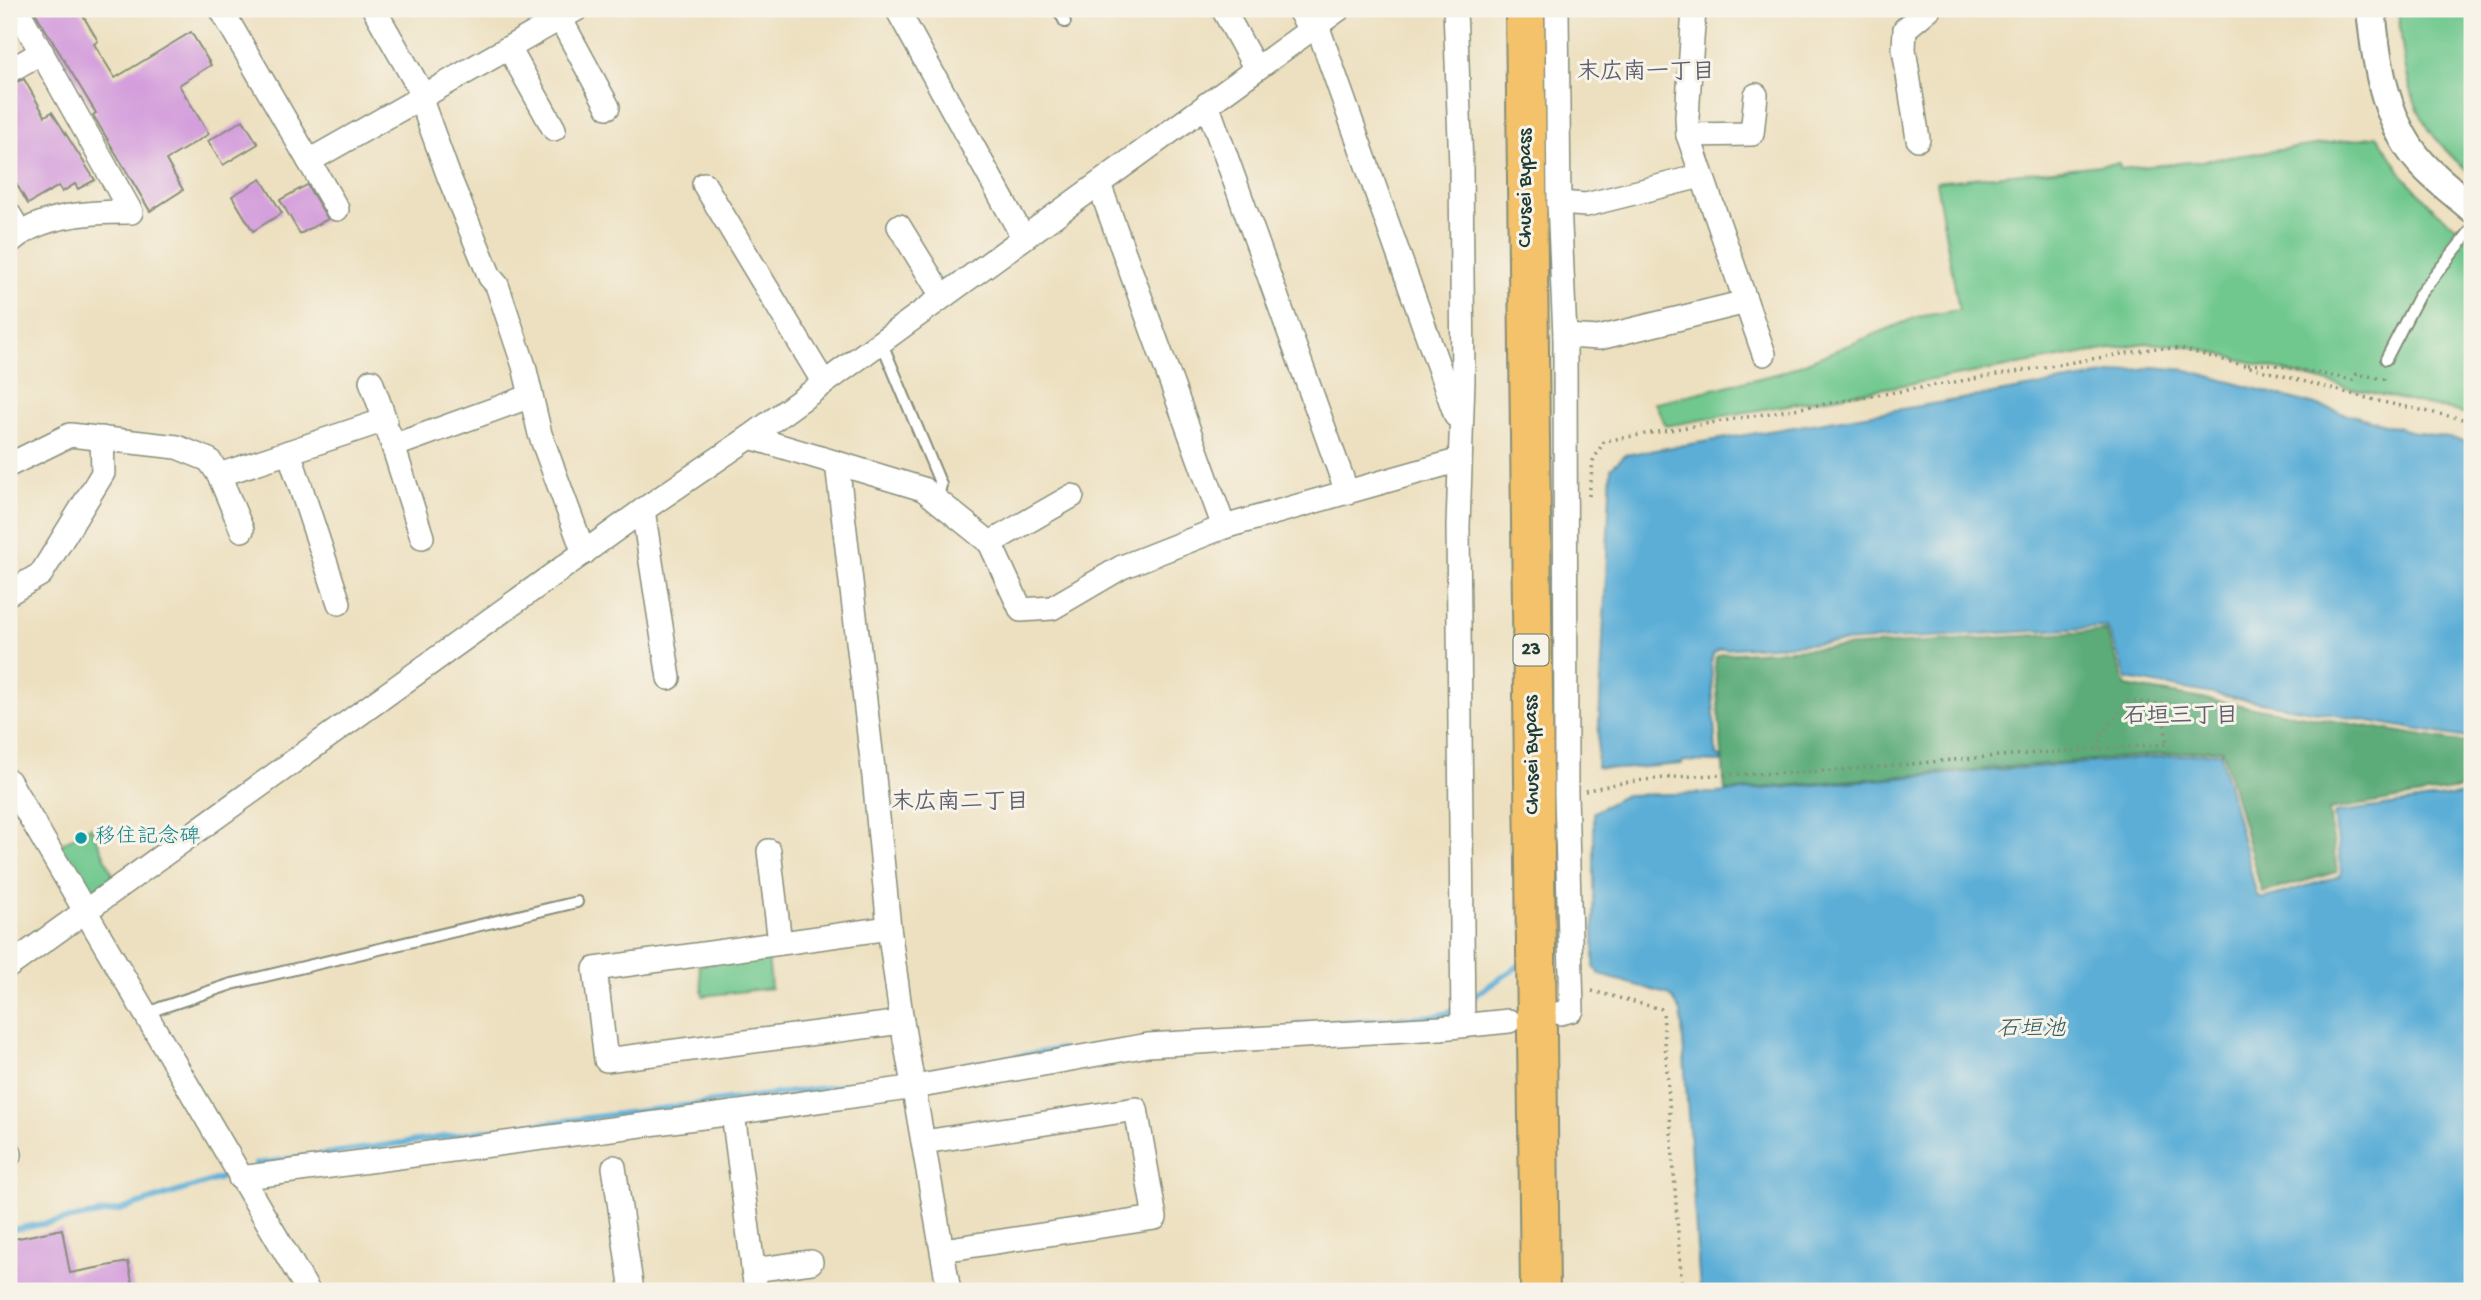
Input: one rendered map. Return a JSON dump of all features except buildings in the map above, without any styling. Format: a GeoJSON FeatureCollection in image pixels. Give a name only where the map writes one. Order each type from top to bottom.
{"type":"FeatureCollection","features":[{"type":"Feature","properties":{"kind":"highway","name":"Chusei Bypass"},"geometry":{"type":"LineString","coordinates":[[1525,9],[1540,1291]]}},
{"type":"Feature","properties":{"kind":"street"},"geometry":{"type":"LineString","coordinates":[[12,230],[96,212],[131,212],[17,9]]}},
{"type":"Feature","properties":{"kind":"street"},"geometry":{"type":"LineString","coordinates":[[221,9],[337,209]]}},
{"type":"Feature","properties":{"kind":"street"},"geometry":{"type":"LineString","coordinates":[[374,9],[422,96],[449,177],[489,277],[496,285],[524,366],[540,434],[584,553]]}},
{"type":"Feature","properties":{"kind":"street"},"geometry":{"type":"LineString","coordinates":[[897,9],[1023,237]]}},
{"type":"Feature","properties":{"kind":"street"},"geometry":{"type":"LineString","coordinates":[[1223,9],[1256,69]]}},
{"type":"Feature","properties":{"kind":"street"},"geometry":{"type":"LineString","coordinates":[[1298,9],[1313,27],[1461,429]]}},
{"type":"Feature","properties":{"kind":"street"},"geometry":{"type":"LineString","coordinates":[[9,966],[643,510],[750,437],[1339,9]]}},
{"type":"Feature","properties":{"kind":"street"},"geometry":{"type":"LineString","coordinates":[[1455,9],[1461,166],[1461,429],[1458,526],[1463,1025]]}},
{"type":"Feature","properties":{"kind":"street"},"geometry":{"type":"LineString","coordinates":[[1557,9],[1559,203],[1565,336],[1566,794],[1572,1010],[1561,1013]]}},
{"type":"Feature","properties":{"kind":"street"},"geometry":{"type":"LineString","coordinates":[[1694,9],[1688,135],[1764,354]]}},
{"type":"Feature","properties":{"kind":"street"},"geometry":{"type":"LineString","coordinates":[[1918,139],[1904,49],[1905,29],[1929,9]]}},
{"type":"Feature","properties":{"kind":"street"},"geometry":{"type":"LineString","coordinates":[[2371,9],[2374,47],[2392,113],[2404,139],[2426,168],[2472,208]]}},
{"type":"Feature","properties":{"kind":"street"},"geometry":{"type":"LineString","coordinates":[[309,161],[509,48],[564,12],[608,107]]}},
{"type":"Feature","properties":{"kind":"street"},"geometry":{"type":"LineString","coordinates":[[509,48],[554,129]]}},
{"type":"Feature","properties":{"kind":"street"},"geometry":{"type":"LineString","coordinates":[[9,71],[42,52]]}},
{"type":"Feature","properties":{"kind":"street"},"geometry":{"type":"LineString","coordinates":[[1688,135],[1752,134],[1756,95]]}},
{"type":"Feature","properties":{"kind":"street"},"geometry":{"type":"LineString","coordinates":[[1207,104],[1347,492]]}},
{"type":"Feature","properties":{"kind":"street"},"geometry":{"type":"LineString","coordinates":[[1559,203],[1586,205],[1701,176]]}},
{"type":"Feature","properties":{"kind":"street"},"geometry":{"type":"LineString","coordinates":[[704,184],[824,383]]}},
{"type":"Feature","properties":{"kind":"street"},"geometry":{"type":"LineString","coordinates":[[1099,184],[1224,527]]}},
{"type":"Feature","properties":{"kind":"street"},"geometry":{"type":"LineString","coordinates":[[899,226],[942,296]]}},
{"type":"Feature","properties":{"kind":"street"},"geometry":{"type":"LineString","coordinates":[[1565,336],[1599,338],[1746,302]]}},
{"type":"Feature","properties":{"kind":"street"},"geometry":{"type":"LineString","coordinates":[[371,381],[422,537]]}},
{"type":"Feature","properties":{"kind":"street"},"geometry":{"type":"LineString","coordinates":[[393,446],[531,396]]}},
{"type":"Feature","properties":{"kind":"street"},"geometry":{"type":"LineString","coordinates":[[219,475],[385,420]]}},
{"type":"Feature","properties":{"kind":"street"},"geometry":{"type":"LineString","coordinates":[[9,465],[70,435],[177,447],[209,460],[219,475],[242,530]]}},
{"type":"Feature","properties":{"kind":"street"},"geometry":{"type":"LineString","coordinates":[[750,437],[923,489],[990,542],[1021,610],[1052,608],[1122,566],[1224,527],[1460,460]]}},
{"type":"Feature","properties":{"kind":"street"},"geometry":{"type":"LineString","coordinates":[[9,593],[41,574],[103,473],[102,438]]}},
{"type":"Feature","properties":{"kind":"street"},"geometry":{"type":"LineString","coordinates":[[289,452],[339,603]]}},
{"type":"Feature","properties":{"kind":"street"},"geometry":{"type":"LineString","coordinates":[[837,463],[889,929],[902,1022],[950,1291]]}},
{"type":"Feature","properties":{"kind":"street"},"geometry":{"type":"LineString","coordinates":[[990,542],[1072,496]]}},
{"type":"Feature","properties":{"kind":"street"},"geometry":{"type":"LineString","coordinates":[[643,510],[669,678]]}},
{"type":"Feature","properties":{"kind":"street"},"geometry":{"type":"LineString","coordinates":[[9,781],[240,1178],[309,1291]]}},
{"type":"Feature","properties":{"kind":"street"},"geometry":{"type":"LineString","coordinates":[[769,851],[780,943]]}},
{"type":"Feature","properties":{"kind":"street"},"geometry":{"type":"LineString","coordinates":[[889,929],[595,969],[606,1060],[902,1022]]}},
{"type":"Feature","properties":{"kind":"street"},"geometry":{"type":"LineString","coordinates":[[240,1178],[733,1113],[913,1077],[1148,1045],[1509,1021]]}},
{"type":"Feature","properties":{"kind":"street"},"geometry":{"type":"LineString","coordinates":[[924,1142],[1136,1109],[1155,1218],[943,1250]]}},
{"type":"Feature","properties":{"kind":"street"},"geometry":{"type":"LineString","coordinates":[[733,1113],[754,1281],[811,1262]]}},
{"type":"Feature","properties":{"kind":"street"},"geometry":{"type":"LineString","coordinates":[[614,1167],[632,1291]]}},
{"type":"Feature","properties":{"kind":"lane"},"geometry":{"type":"LineString","coordinates":[[1058,9],[1065,22]]}},
{"type":"Feature","properties":{"kind":"lane"},"geometry":{"type":"LineString","coordinates":[[2386,359],[2419,295],[2472,229]]}},
{"type":"Feature","properties":{"kind":"lane"},"geometry":{"type":"LineString","coordinates":[[881,341],[941,485],[937,500]]}},
{"type":"Feature","properties":{"kind":"lane"},"geometry":{"type":"LineString","coordinates":[[145,1015],[232,984],[577,902]]}},
{"type":"Feature","properties":{"kind":"path"},"geometry":{"type":"LineString","coordinates":[[1589,506],[1594,461],[1604,440],[2157,348],[2182,349],[2378,401],[2472,421]]}},
{"type":"Feature","properties":{"kind":"path"},"geometry":{"type":"LineString","coordinates":[[2242,365],[2271,364],[2353,380],[2357,374],[2384,379],[2390,364],[2386,359]]}},
{"type":"Feature","properties":{"kind":"path"},"geometry":{"type":"LineString","coordinates":[[1577,794],[1610,785],[1712,775],[1807,772],[2098,750],[2167,744],[2162,705],[2128,701],[2102,734],[2098,750]]}},
{"type":"Feature","properties":{"kind":"path"},"geometry":{"type":"LineString","coordinates":[[1588,989],[1661,1009],[1663,1012],[1682,1291]]}},
{"type":"Feature","properties":{"kind":"green space"},"geometry":{"type":"Polygon","coordinates":[[[2398,9],[2472,9],[2472,175],[2451,156],[2423,120],[2404,59],[2398,9]]]}},
{"type":"Feature","properties":{"kind":"green space"},"geometry":{"type":"Polygon","coordinates":[[[2378,136],[2405,178],[2434,209],[2472,240],[2472,415],[2345,387],[2189,346],[2145,343],[1666,426],[1655,403],[1780,373],[1917,317],[1959,310],[1936,182],[2119,163],[2120,169],[2201,161],[2378,136]]]}},
{"type":"Feature","properties":{"kind":"green space"},"geometry":{"type":"Polygon","coordinates":[[[2106,631],[2126,686],[2472,744],[2472,787],[2329,810],[2337,872],[2262,893],[2222,749],[1725,791],[1715,667],[1716,657],[1721,654],[2106,631]]]}},
{"type":"Feature","properties":{"kind":"green space"},"geometry":{"type":"Polygon","coordinates":[[[91,827],[114,877],[96,888],[84,890],[58,846],[91,827]]]}},
{"type":"Feature","properties":{"kind":"green space"},"geometry":{"type":"Polygon","coordinates":[[[768,955],[771,988],[703,996],[699,965],[768,955]]]}},
{"type":"Feature","properties":{"kind":"water"},"geometry":{"type":"Polygon","coordinates":[[[2153,367],[2187,370],[2410,431],[2472,442],[2472,739],[2127,679],[2107,627],[1720,649],[1713,654],[1711,662],[1716,755],[1721,757],[1721,762],[1683,761],[1682,764],[1619,769],[1597,767],[1611,468],[1625,455],[2153,367]]]}},
{"type":"Feature","properties":{"kind":"water","name":"石垣池"},"geometry":{"type":"Polygon","coordinates":[[[2220,752],[2257,896],[2263,899],[2340,876],[2342,872],[2334,815],[2336,813],[2472,793],[2472,1291],[1700,1291],[1681,1012],[1670,995],[1600,975],[1594,967],[1594,812],[1625,795],[1717,793],[2220,752]]]}},
{"type":"Feature","properties":{"kind":"waterway"},"geometry":{"type":"LineString","coordinates":[[1468,1000],[1523,963]]}},
{"type":"Feature","properties":{"kind":"waterway"},"geometry":{"type":"LineString","coordinates":[[1298,1025],[1437,1016],[1456,1007]]}},
{"type":"Feature","properties":{"kind":"waterway"},"geometry":{"type":"LineString","coordinates":[[916,1074],[1061,1049]]}},
{"type":"Feature","properties":{"kind":"waterway"},"geometry":{"type":"LineString","coordinates":[[256,1164],[500,1129],[864,1083]]}},
{"type":"Feature","properties":{"kind":"waterway"},"geometry":{"type":"LineString","coordinates":[[9,1230],[120,1210],[221,1178]]}},
{"type":"Feature","properties":{"kind":"place","name":"移住記念碑"},"geometry":{"type":"Point","coordinates":[81,838]}},
{"type":"Feature","properties":{"kind":"district","name":"末広南一丁目"},"geometry":{"type":"Point","coordinates":[1646,73]}},
{"type":"Feature","properties":{"kind":"district","name":"石垣三丁目"},"geometry":{"type":"Point","coordinates":[2181,717]}},
{"type":"Feature","properties":{"kind":"district","name":"末広南二丁目"},"geometry":{"type":"Point","coordinates":[960,803]}}]}
